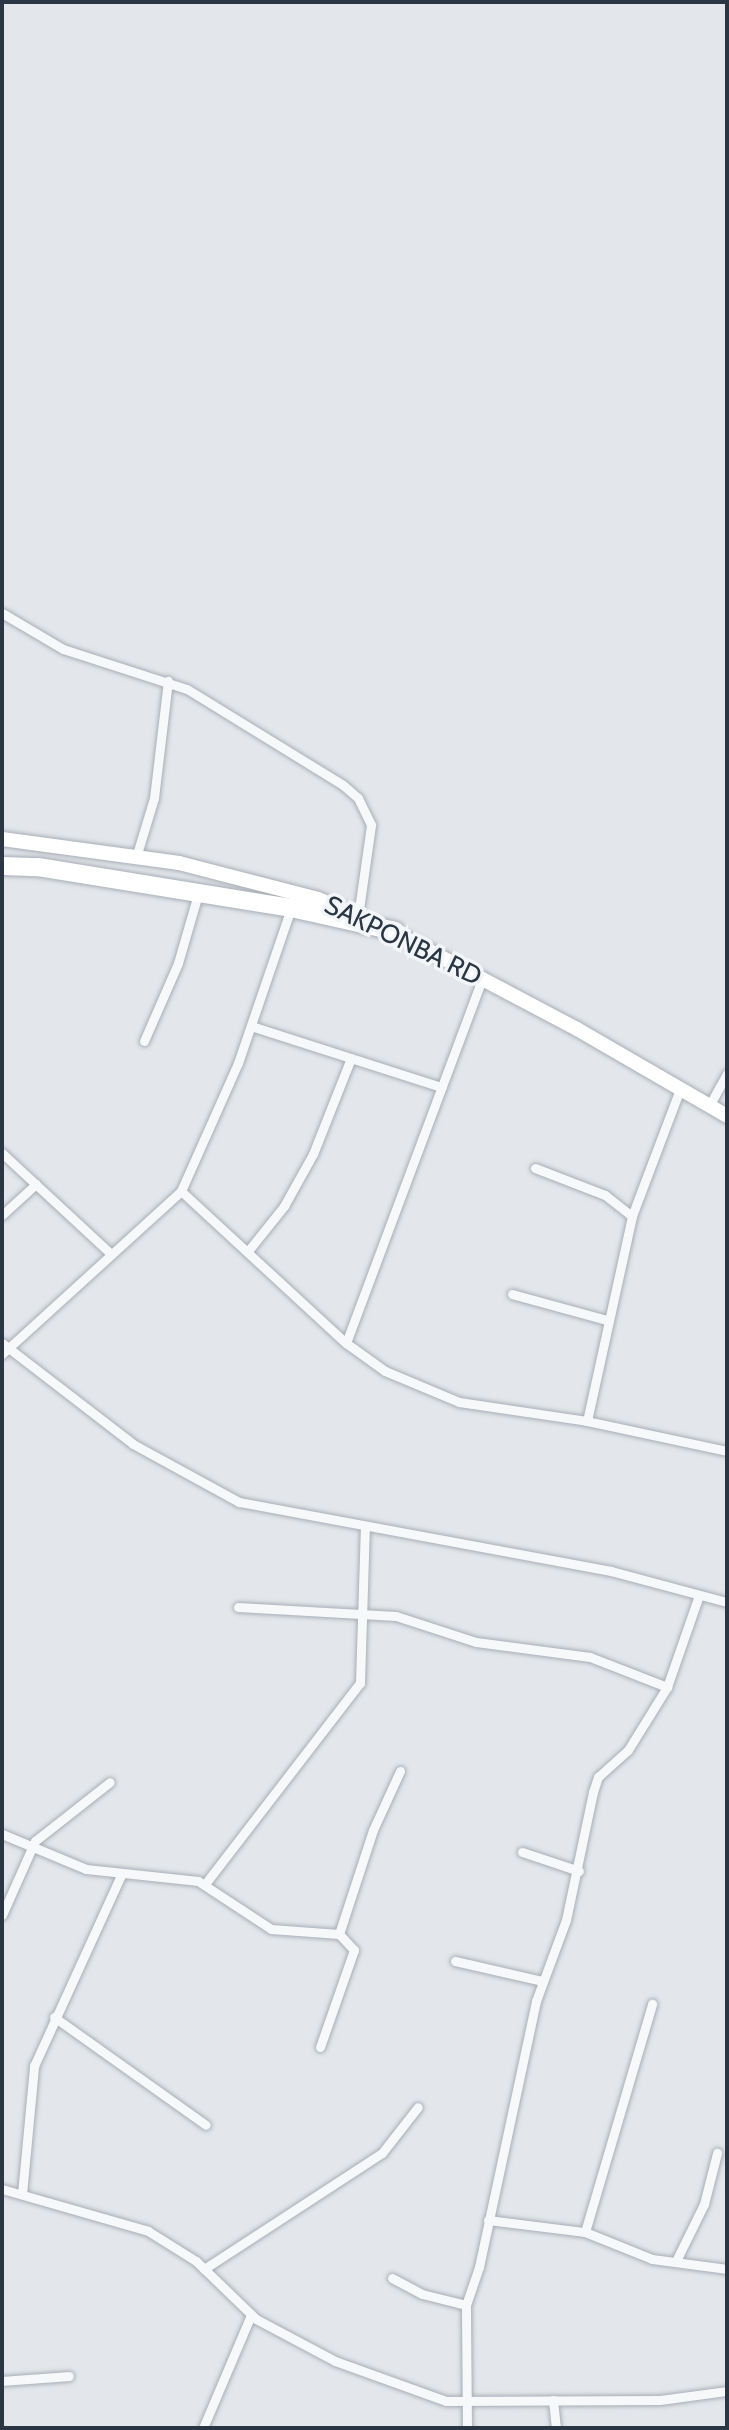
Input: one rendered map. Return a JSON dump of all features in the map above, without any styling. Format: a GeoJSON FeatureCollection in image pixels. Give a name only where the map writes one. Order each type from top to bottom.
{"type":"FeatureCollection","features":[{"type":"Feature","properties":{"kind":"highway"},"geometry":{"type":"LineString","coordinates":[[2,866],[38,867],[291,908],[395,931]]}},
{"type":"Feature","properties":{"kind":"main road","name":"SAKPONBA RD"},"geometry":{"type":"LineString","coordinates":[[2,839],[137,854],[318,899],[395,931],[727,1116]]}},
{"type":"Feature","properties":{"kind":"street"},"geometry":{"type":"LineString","coordinates":[[2,613],[63,649],[110,668],[168,681],[235,715],[358,798],[371,825],[358,916]]}},
{"type":"Feature","properties":{"kind":"street"},"geometry":{"type":"LineString","coordinates":[[137,854],[154,798],[168,681]]}},
{"type":"Feature","properties":{"kind":"street"},"geometry":{"type":"LineString","coordinates":[[144,1041],[178,963],[198,894]]}},
{"type":"Feature","properties":{"kind":"street"},"geometry":{"type":"LineString","coordinates":[[291,908],[251,1026],[181,1191],[4,1349],[178,1472],[239,1502],[611,1571],[727,1602]]}},
{"type":"Feature","properties":{"kind":"street"},"geometry":{"type":"LineString","coordinates":[[346,1343],[482,979]]}},
{"type":"Feature","properties":{"kind":"street"},"geometry":{"type":"LineString","coordinates":[[251,1026],[441,1087]]}},
{"type":"Feature","properties":{"kind":"street"},"geometry":{"type":"LineString","coordinates":[[248,1251],[284,1206],[313,1154],[351,1058]]}},
{"type":"Feature","properties":{"kind":"street"},"geometry":{"type":"LineString","coordinates":[[709,1106],[727,1074]]}},
{"type":"Feature","properties":{"kind":"street"},"geometry":{"type":"LineString","coordinates":[[587,1421],[632,1216],[680,1089]]}},
{"type":"Feature","properties":{"kind":"street"},"geometry":{"type":"LineString","coordinates":[[2,1153],[111,1254]]}},
{"type":"Feature","properties":{"kind":"street"},"geometry":{"type":"LineString","coordinates":[[535,1168],[605,1195],[632,1216]]}},
{"type":"Feature","properties":{"kind":"street"},"geometry":{"type":"LineString","coordinates":[[2,1215],[36,1184]]}},
{"type":"Feature","properties":{"kind":"street"},"geometry":{"type":"LineString","coordinates":[[181,1191],[346,1343],[385,1371],[459,1402],[587,1421],[727,1451]]}},
{"type":"Feature","properties":{"kind":"street"},"geometry":{"type":"LineString","coordinates":[[512,1294],[607,1320]]}},
{"type":"Feature","properties":{"kind":"street"},"geometry":{"type":"LineString","coordinates":[[205,1884],[360,1683],[365,1526]]}},
{"type":"Feature","properties":{"kind":"street"},"geometry":{"type":"LineString","coordinates":[[467,2428],[470,2403],[466,2305],[542,1981],[579,1871],[598,1777],[628,1750],[667,1687],[699,1595]]}},
{"type":"Feature","properties":{"kind":"street"},"geometry":{"type":"LineString","coordinates":[[238,1607],[310,1615],[362,1611],[415,1620],[476,1642],[590,1657],[667,1687]]}},
{"type":"Feature","properties":{"kind":"street"},"geometry":{"type":"LineString","coordinates":[[339,1934],[373,1830],[400,1771]]}},
{"type":"Feature","properties":{"kind":"street"},"geometry":{"type":"LineString","coordinates":[[2,1915],[31,1848],[110,1782]]}},
{"type":"Feature","properties":{"kind":"street"},"geometry":{"type":"LineString","coordinates":[[2,1834],[86,1869],[121,1875],[189,1878],[205,1884],[271,1929],[339,1934],[354,1950],[320,2047]]}},
{"type":"Feature","properties":{"kind":"street"},"geometry":{"type":"LineString","coordinates":[[522,1852],[579,1871]]}},
{"type":"Feature","properties":{"kind":"street"},"geometry":{"type":"LineString","coordinates":[[22,2194],[34,2066],[121,1875]]}},
{"type":"Feature","properties":{"kind":"street"},"geometry":{"type":"LineString","coordinates":[[455,1961],[542,1981]]}},
{"type":"Feature","properties":{"kind":"street"},"geometry":{"type":"LineString","coordinates":[[585,2232],[652,2004]]}},
{"type":"Feature","properties":{"kind":"street"},"geometry":{"type":"LineString","coordinates":[[54,2017],[206,2125]]}},
{"type":"Feature","properties":{"kind":"street"},"geometry":{"type":"LineString","coordinates":[[204,2269],[382,2153],[418,2107]]}},
{"type":"Feature","properties":{"kind":"street"},"geometry":{"type":"LineString","coordinates":[[676,2261],[704,2204],[717,2153]]}},
{"type":"Feature","properties":{"kind":"street"},"geometry":{"type":"LineString","coordinates":[[2,2189],[148,2231],[204,2269],[251,2315],[393,2386],[470,2403],[660,2400],[727,2391]]}},
{"type":"Feature","properties":{"kind":"street"},"geometry":{"type":"LineString","coordinates":[[488,2220],[585,2232],[652,2259],[727,2269]]}},
{"type":"Feature","properties":{"kind":"street"},"geometry":{"type":"LineString","coordinates":[[392,2278],[422,2294],[466,2305]]}},
{"type":"Feature","properties":{"kind":"street"},"geometry":{"type":"LineString","coordinates":[[203,2428],[251,2315]]}},
{"type":"Feature","properties":{"kind":"street"},"geometry":{"type":"LineString","coordinates":[[2,2381],[69,2376]]}},
{"type":"Feature","properties":{"kind":"street"},"geometry":{"type":"LineString","coordinates":[[553,2400],[556,2428]]}}]}
